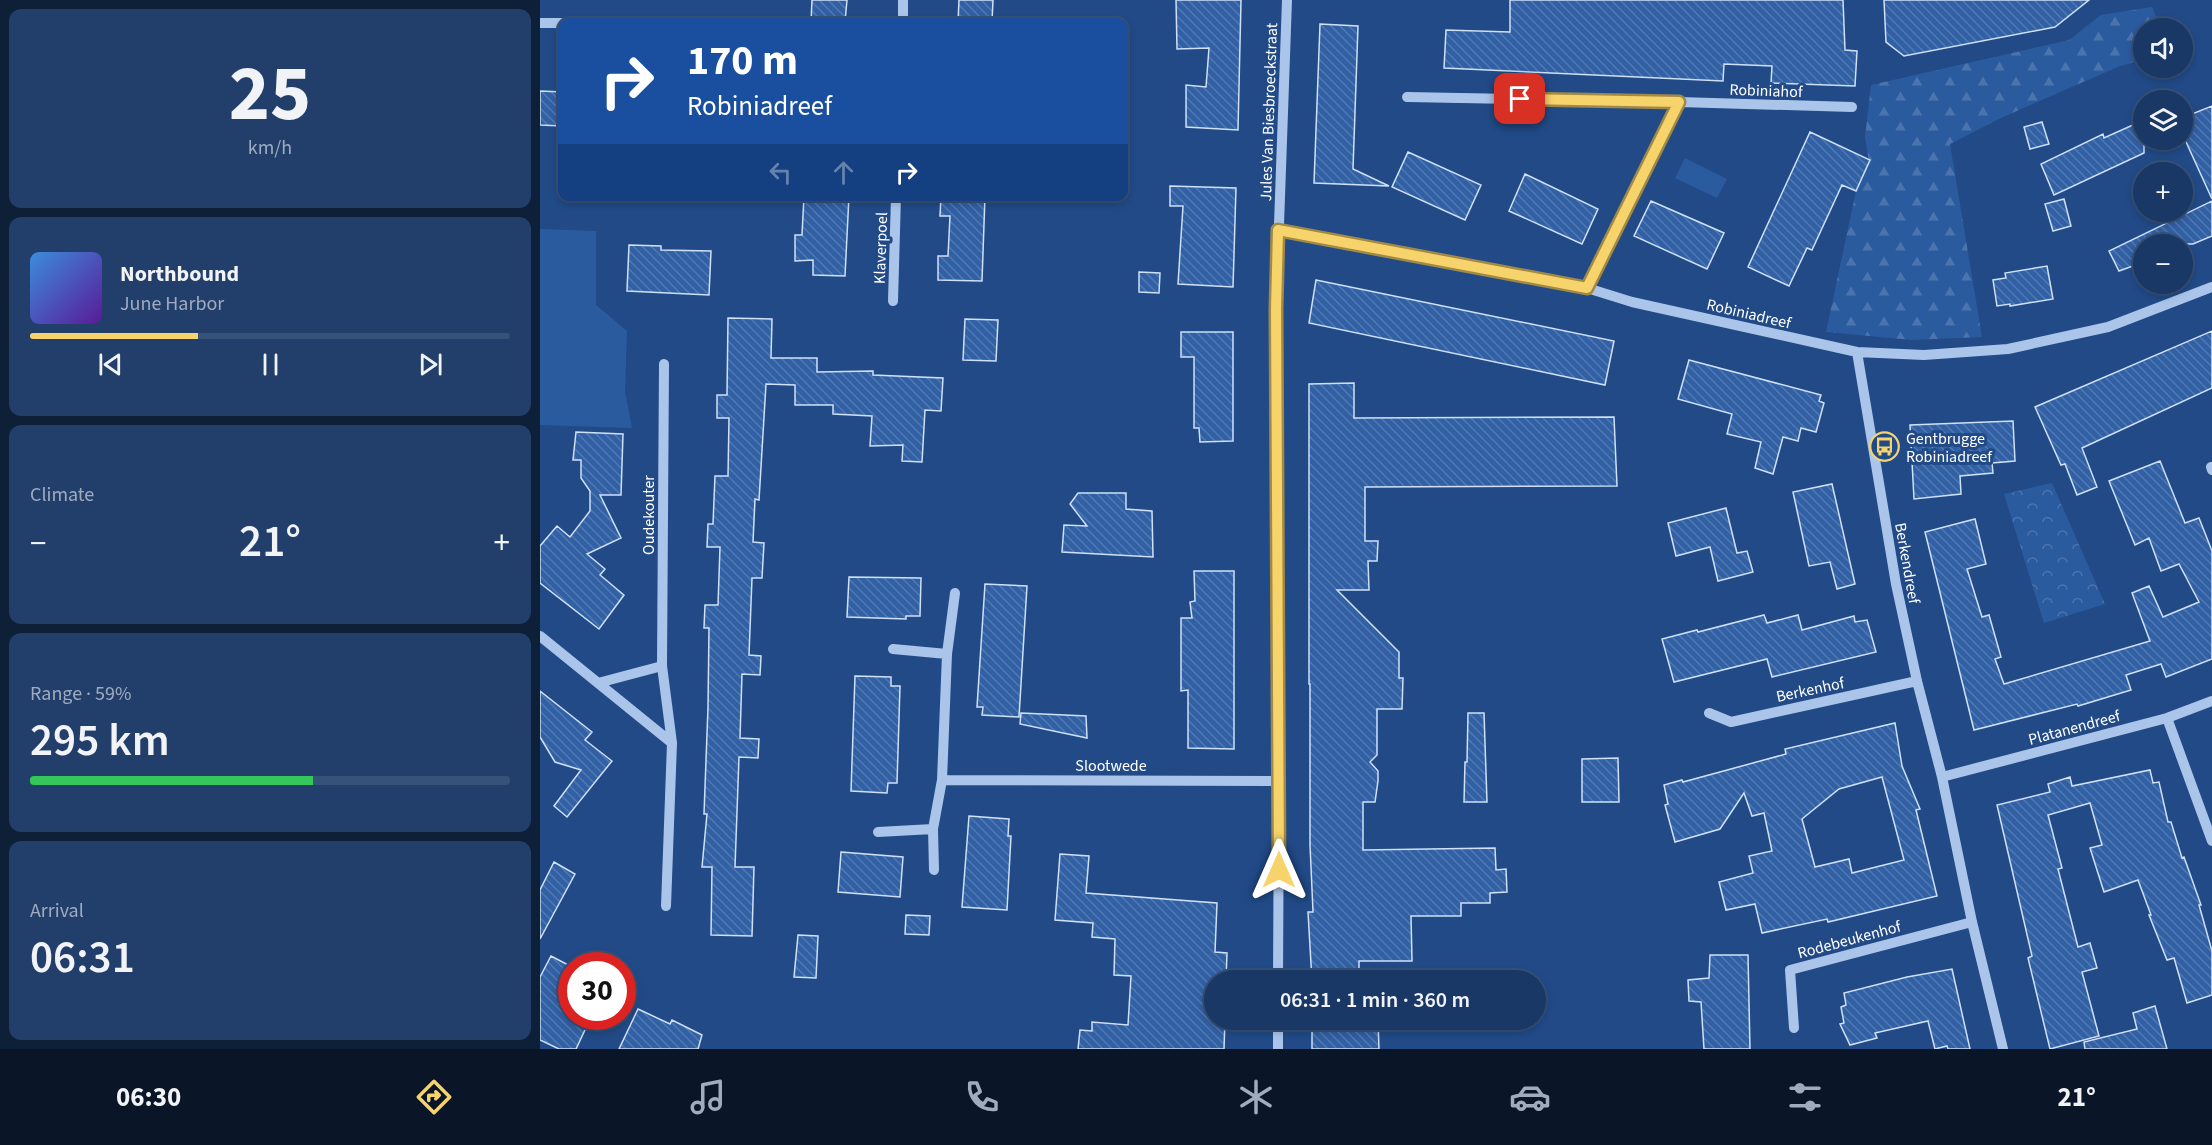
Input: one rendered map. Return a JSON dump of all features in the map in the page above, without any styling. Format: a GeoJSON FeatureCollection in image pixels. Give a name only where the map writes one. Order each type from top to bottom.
{"type":"FeatureCollection","features":[{"type":"Feature","properties":{"kind":"street"},"geometry":{"type":"LineString","coordinates":[[903,0],[903,18]]}},
{"type":"Feature","properties":{"kind":"street","name":"Jules Van Biesbroeckstraat"},"geometry":{"type":"LineString","coordinates":[[1278,970],[1276,321],[1287,0]]}},
{"type":"Feature","properties":{"kind":"street"},"geometry":{"type":"LineString","coordinates":[[540,23],[558,23]]}},
{"type":"Feature","properties":{"kind":"street","name":"Robiniahof"},"geometry":{"type":"LineString","coordinates":[[1407,97],[1852,107]]}},
{"type":"Feature","properties":{"kind":"street"},"geometry":{"type":"LineString","coordinates":[[1587,288],[1679,102]]}},
{"type":"Feature","properties":{"kind":"street","name":"Klaverpoel"},"geometry":{"type":"LineString","coordinates":[[893,301],[896,201]]}},
{"type":"Feature","properties":{"kind":"street","name":"Robiniadreef"},"geometry":{"type":"LineString","coordinates":[[1278,230],[1587,288],[1632,302],[1857,352],[1924,355],[2008,349],[2108,327],[2212,287]]}},
{"type":"Feature","properties":{"kind":"street","name":"Berkendreef"},"geometry":{"type":"LineString","coordinates":[[1857,352],[1896,584],[1917,681],[1942,777]]}},
{"type":"Feature","properties":{"kind":"street","name":"Oudekouter"},"geometry":{"type":"LineString","coordinates":[[664,363],[662,666],[672,743],[666,906]]}},
{"type":"Feature","properties":{"kind":"street"},"geometry":{"type":"LineString","coordinates":[[934,870],[933,829],[942,780],[947,654],[955,593]]}},
{"type":"Feature","properties":{"kind":"street"},"geometry":{"type":"LineString","coordinates":[[540,636],[672,743]]}},
{"type":"Feature","properties":{"kind":"street"},"geometry":{"type":"LineString","coordinates":[[893,649],[947,654]]}},
{"type":"Feature","properties":{"kind":"street"},"geometry":{"type":"LineString","coordinates":[[598,683],[662,666]]}},
{"type":"Feature","properties":{"kind":"street","name":"Berkenhof"},"geometry":{"type":"LineString","coordinates":[[1709,713],[1731,722],[1917,681]]}},
{"type":"Feature","properties":{"kind":"street","name":"Platanendreef"},"geometry":{"type":"LineString","coordinates":[[1942,777],[2168,718],[2212,701]]}},
{"type":"Feature","properties":{"kind":"street"},"geometry":{"type":"LineString","coordinates":[[2168,718],[2212,841]]}},
{"type":"Feature","properties":{"kind":"street"},"geometry":{"type":"LineString","coordinates":[[1942,777],[1972,922],[2003,1049]]}},
{"type":"Feature","properties":{"kind":"street","name":"Slootwede"},"geometry":{"type":"LineString","coordinates":[[942,780],[1279,781]]}},
{"type":"Feature","properties":{"kind":"street"},"geometry":{"type":"LineString","coordinates":[[878,832],[933,829]]}},
{"type":"Feature","properties":{"kind":"street","name":"Rodebeukenhof"},"geometry":{"type":"LineString","coordinates":[[1794,1028],[1790,970],[1972,922]]}},
{"type":"Feature","properties":{"kind":"street"},"geometry":{"type":"LineString","coordinates":[[1278,1030],[1278,1049]]}},
{"type":"Feature","properties":{"kind":"green space"},"geometry":{"type":"Polygon","coordinates":[[[2152,7],[2157,18],[2133,18],[2133,63],[2120,66],[2003,117],[1950,144],[1982,337],[1912,340],[1826,332],[1856,191],[1869,161],[1865,137],[1871,85],[2069,40],[2101,15],[2152,7]]]}},
{"type":"Feature","properties":{"kind":"green space"},"geometry":{"type":"Polygon","coordinates":[[[1685,158],[1727,179],[1717,198],[1675,178],[1685,158]]]}},
{"type":"Feature","properties":{"kind":"green space"},"geometry":{"type":"Polygon","coordinates":[[[540,229],[596,231],[596,305],[627,331],[625,392],[632,428],[540,425],[540,229]]]}},
{"type":"Feature","properties":{"kind":"green space"},"geometry":{"type":"Polygon","coordinates":[[[2052,483],[2105,604],[2044,623],[2004,494],[2052,483]]]}},
{"type":"Feature","properties":{"kind":"building"},"geometry":{"type":"Polygon","coordinates":[[[812,0],[847,0],[845,18],[811,18],[812,0]]]}},
{"type":"Feature","properties":{"kind":"building"},"geometry":{"type":"Polygon","coordinates":[[[959,0],[993,0],[992,18],[958,18],[959,0]]]}},
{"type":"Feature","properties":{"kind":"building"},"geometry":{"type":"Polygon","coordinates":[[[1176,0],[1241,0],[1238,130],[1186,127],[1186,85],[1206,87],[1209,48],[1177,49],[1176,0]]]}},
{"type":"Feature","properties":{"kind":"building"},"geometry":{"type":"Polygon","coordinates":[[[1510,0],[1843,0],[1845,50],[1857,51],[1855,86],[1771,83],[1772,66],[1724,64],[1723,81],[1444,68],[1446,30],[1510,32],[1510,0]]]}},
{"type":"Feature","properties":{"kind":"building"},"geometry":{"type":"Polygon","coordinates":[[[1884,0],[2089,0],[2055,27],[1904,56],[1886,42],[1884,0]]]}},
{"type":"Feature","properties":{"kind":"building"},"geometry":{"type":"Polygon","coordinates":[[[1320,24],[1358,26],[1353,169],[1389,186],[1314,183],[1320,24]]]}},
{"type":"Feature","properties":{"kind":"building"},"geometry":{"type":"Polygon","coordinates":[[[540,91],[558,92],[558,126],[540,125],[540,91]]]}},
{"type":"Feature","properties":{"kind":"building"},"geometry":{"type":"Polygon","coordinates":[[[2212,106],[2212,199],[2190,150],[2193,150],[2193,114],[2212,106]]]}},
{"type":"Feature","properties":{"kind":"building"},"geometry":{"type":"Polygon","coordinates":[[[2042,122],[2049,144],[2030,149],[2024,127],[2042,122]]]}},
{"type":"Feature","properties":{"kind":"building"},"geometry":{"type":"Polygon","coordinates":[[[2133,125],[2133,150],[2144,150],[2144,153],[2054,195],[2041,164],[2103,134],[2104,138],[2133,125]]]}},
{"type":"Feature","properties":{"kind":"building"},"geometry":{"type":"Polygon","coordinates":[[[1810,132],[1870,160],[1856,191],[1842,185],[1812,250],[1807,248],[1789,286],[1748,267],[1810,132]]]}},
{"type":"Feature","properties":{"kind":"building"},"geometry":{"type":"Polygon","coordinates":[[[1408,152],[1481,185],[1465,220],[1392,187],[1408,152]]]}},
{"type":"Feature","properties":{"kind":"building"},"geometry":{"type":"Polygon","coordinates":[[[1525,174],[1598,209],[1582,244],[1509,211],[1525,174]]]}},
{"type":"Feature","properties":{"kind":"building"},"geometry":{"type":"Polygon","coordinates":[[[1170,186],[1236,188],[1233,287],[1178,284],[1183,206],[1170,206],[1170,186]]]}},
{"type":"Feature","properties":{"kind":"building"},"geometry":{"type":"Polygon","coordinates":[[[2064,199],[2071,226],[2053,231],[2045,204],[2064,199]]]}},
{"type":"Feature","properties":{"kind":"building"},"geometry":{"type":"Polygon","coordinates":[[[804,201],[849,201],[845,276],[813,275],[813,260],[795,261],[795,235],[802,235],[804,201]]]}},
{"type":"Feature","properties":{"kind":"building"},"geometry":{"type":"Polygon","coordinates":[[[941,201],[985,201],[982,281],[938,280],[938,256],[948,256],[950,216],[940,216],[941,201]]]}},
{"type":"Feature","properties":{"kind":"building"},"geometry":{"type":"Polygon","coordinates":[[[1651,201],[1724,233],[1707,269],[1634,236],[1651,201]]]}},
{"type":"Feature","properties":{"kind":"building"},"geometry":{"type":"Polygon","coordinates":[[[2212,201],[2212,236],[2193,244],[2193,234],[2144,234],[2169,222],[2193,222],[2193,210],[2212,201]]]}},
{"type":"Feature","properties":{"kind":"building"},"geometry":{"type":"Polygon","coordinates":[[[2133,239],[2133,266],[2119,271],[2109,251],[2133,239]]]}},
{"type":"Feature","properties":{"kind":"building"},"geometry":{"type":"Polygon","coordinates":[[[629,245],[661,246],[661,250],[711,251],[709,295],[627,291],[629,245]]]}},
{"type":"Feature","properties":{"kind":"building"},"geometry":{"type":"Polygon","coordinates":[[[2047,266],[2053,299],[1997,306],[1993,280],[2006,278],[2005,273],[2047,266]]]}},
{"type":"Feature","properties":{"kind":"building"},"geometry":{"type":"Polygon","coordinates":[[[1139,272],[1160,273],[1159,293],[1139,292],[1139,272]]]}},
{"type":"Feature","properties":{"kind":"building"},"geometry":{"type":"Polygon","coordinates":[[[1316,280],[1614,341],[1605,385],[1309,323],[1316,280]]]}},
{"type":"Feature","properties":{"kind":"building"},"geometry":{"type":"Polygon","coordinates":[[[728,318],[772,319],[771,358],[817,358],[817,372],[873,371],[873,375],[943,378],[941,411],[925,410],[922,462],[902,461],[903,445],[870,446],[872,416],[833,414],[833,405],[795,405],[795,385],[766,384],[759,500],[755,499],[753,542],[764,543],[762,578],[752,578],[749,655],[761,656],[760,675],[742,674],[740,738],[759,739],[758,758],[739,757],[735,867],[754,867],[752,936],[711,935],[712,867],[702,867],[707,814],[704,814],[709,628],[704,628],[705,605],[718,605],[720,547],[707,547],[708,524],[713,524],[715,476],[728,476],[729,418],[717,418],[717,395],[727,395],[728,318]]]}},
{"type":"Feature","properties":{"kind":"building"},"geometry":{"type":"Polygon","coordinates":[[[965,319],[998,320],[996,361],[963,360],[965,319]]]}},
{"type":"Feature","properties":{"kind":"building"},"geometry":{"type":"Polygon","coordinates":[[[2212,331],[2212,388],[2082,448],[2097,487],[2077,495],[2065,464],[2061,465],[2035,407],[2212,331]]]}},
{"type":"Feature","properties":{"kind":"building"},"geometry":{"type":"Polygon","coordinates":[[[1181,332],[1233,332],[1233,441],[1200,442],[1199,428],[1194,428],[1194,357],[1181,357],[1181,332]]]}},
{"type":"Feature","properties":{"kind":"building"},"geometry":{"type":"Polygon","coordinates":[[[1689,360],[1821,395],[1819,401],[1824,403],[1816,432],[1801,428],[1798,441],[1783,437],[1773,474],[1755,468],[1761,442],[1727,434],[1732,414],[1678,399],[1689,360]]]}},
{"type":"Feature","properties":{"kind":"building"},"geometry":{"type":"Polygon","coordinates":[[[1354,383],[1354,418],[1614,417],[1617,486],[1365,487],[1365,541],[1378,541],[1377,561],[1368,561],[1369,590],[1337,590],[1399,652],[1399,678],[1403,678],[1402,709],[1377,709],[1377,755],[1370,762],[1378,771],[1378,781],[1375,802],[1363,802],[1363,850],[1495,848],[1496,870],[1506,869],[1507,892],[1490,893],[1490,903],[1461,903],[1461,916],[1411,916],[1412,961],[1359,961],[1359,970],[1311,970],[1308,912],[1313,912],[1310,845],[1309,384],[1354,383]]]}},
{"type":"Feature","properties":{"kind":"building"},"geometry":{"type":"Polygon","coordinates":[[[2013,421],[2015,461],[1992,463],[1993,473],[1960,476],[1961,494],[1914,499],[1910,425],[2013,421]]]}},
{"type":"Feature","properties":{"kind":"building"},"geometry":{"type":"Polygon","coordinates":[[[576,432],[623,434],[621,495],[600,495],[621,538],[587,554],[605,569],[600,575],[624,595],[599,629],[540,583],[540,546],[557,526],[570,537],[590,511],[590,491],[581,478],[581,460],[573,460],[576,432]]]}},
{"type":"Feature","properties":{"kind":"building"},"geometry":{"type":"Polygon","coordinates":[[[2160,461],[2185,523],[2199,518],[2212,551],[2212,659],[2166,677],[2161,664],[2126,675],[2131,690],[2078,706],[2077,704],[1974,730],[1925,532],[1975,519],[1986,564],[1967,569],[1982,617],[1989,615],[2001,657],[1995,659],[2004,684],[2150,641],[2132,593],[2149,586],[2163,617],[2199,602],[2179,564],[2161,571],[2149,538],[2135,545],[2109,481],[2160,461]]]}},
{"type":"Feature","properties":{"kind":"building"},"geometry":{"type":"Polygon","coordinates":[[[1832,484],[1855,584],[1837,589],[1830,562],[1809,566],[1793,492],[1832,484]]]}},
{"type":"Feature","properties":{"kind":"building"},"geometry":{"type":"Polygon","coordinates":[[[1078,493],[1126,493],[1126,509],[1152,511],[1153,557],[1062,552],[1064,525],[1087,526],[1070,504],[1078,493]]]}},
{"type":"Feature","properties":{"kind":"building"},"geometry":{"type":"Polygon","coordinates":[[[1726,508],[1737,553],[1747,551],[1753,572],[1718,581],[1710,547],[1676,556],[1668,523],[1726,508]]]}},
{"type":"Feature","properties":{"kind":"building"},"geometry":{"type":"Polygon","coordinates":[[[1194,571],[1234,571],[1234,749],[1188,748],[1188,690],[1181,691],[1181,618],[1192,618],[1190,602],[1195,601],[1194,571]]]}},
{"type":"Feature","properties":{"kind":"building"},"geometry":{"type":"Polygon","coordinates":[[[849,577],[921,578],[920,616],[906,616],[906,619],[847,617],[849,577]]]}},
{"type":"Feature","properties":{"kind":"building"},"geometry":{"type":"Polygon","coordinates":[[[985,584],[1027,586],[1019,717],[982,715],[983,707],[977,707],[985,584]]]}},
{"type":"Feature","properties":{"kind":"building"},"geometry":{"type":"Polygon","coordinates":[[[1764,615],[1767,623],[1798,615],[1802,630],[1854,616],[1855,622],[1867,620],[1876,652],[1772,677],[1767,659],[1674,682],[1662,639],[1764,615]]]}},
{"type":"Feature","properties":{"kind":"building"},"geometry":{"type":"Polygon","coordinates":[[[855,676],[891,677],[891,686],[900,686],[897,783],[888,783],[887,793],[851,791],[855,676]]]}},
{"type":"Feature","properties":{"kind":"building"},"geometry":{"type":"Polygon","coordinates":[[[540,691],[592,732],[585,740],[612,761],[567,817],[554,806],[581,770],[555,762],[540,737],[540,691]]]}},
{"type":"Feature","properties":{"kind":"building"},"geometry":{"type":"Polygon","coordinates":[[[1021,713],[1086,716],[1087,738],[1020,724],[1021,713]]]}},
{"type":"Feature","properties":{"kind":"building"},"geometry":{"type":"Polygon","coordinates":[[[1468,713],[1484,713],[1487,802],[1464,802],[1468,713]]]}},
{"type":"Feature","properties":{"kind":"building"},"geometry":{"type":"Polygon","coordinates":[[[1895,723],[1902,766],[1920,809],[1916,810],[1937,896],[1828,922],[1827,919],[1762,933],[1755,904],[1726,910],[1719,882],[1753,873],[1749,856],[1772,851],[1764,813],[1752,816],[1744,793],[1720,829],[1675,842],[1665,805],[1668,804],[1664,785],[1786,754],[1785,749],[1895,723]],[[1882,777],[1839,789],[1802,819],[1815,867],[1849,859],[1852,873],[1904,860],[1882,777]]]}},
{"type":"Feature","properties":{"kind":"building"},"geometry":{"type":"Polygon","coordinates":[[[1618,758],[1619,802],[1582,802],[1582,759],[1618,758]]]}},
{"type":"Feature","properties":{"kind":"building"},"geometry":{"type":"Polygon","coordinates":[[[2150,770],[2153,783],[2159,782],[2168,822],[2171,822],[2182,858],[2184,857],[2201,905],[2199,905],[2212,951],[2212,995],[2187,1003],[2174,958],[2167,960],[2138,880],[2104,892],[2090,848],[2102,845],[2090,803],[2048,815],[2062,868],[2058,869],[2078,947],[2090,943],[2097,968],[2082,972],[2099,1036],[2050,1049],[2028,958],[2032,956],[1997,805],[2050,792],[2048,784],[2070,777],[2072,786],[2150,770]]]}},
{"type":"Feature","properties":{"kind":"building"},"geometry":{"type":"Polygon","coordinates":[[[969,816],[1009,819],[1008,836],[1011,836],[1007,910],[962,907],[969,816]]]}},
{"type":"Feature","properties":{"kind":"building"},"geometry":{"type":"Polygon","coordinates":[[[841,852],[903,857],[900,897],[838,892],[841,852]]]}},
{"type":"Feature","properties":{"kind":"building"},"geometry":{"type":"Polygon","coordinates":[[[1060,854],[1089,856],[1086,893],[1217,903],[1215,952],[1227,953],[1226,970],[1204,970],[1204,1030],[1225,1030],[1224,1049],[1078,1049],[1080,1030],[1092,1031],[1092,1022],[1128,1025],[1131,976],[1114,975],[1115,939],[1092,937],[1093,923],[1055,920],[1060,854]]]}},
{"type":"Feature","properties":{"kind":"building"},"geometry":{"type":"Polygon","coordinates":[[[554,862],[575,874],[540,939],[540,890],[554,862]]]}},
{"type":"Feature","properties":{"kind":"building"},"geometry":{"type":"Polygon","coordinates":[[[906,915],[930,916],[929,935],[905,934],[906,915]]]}},
{"type":"Feature","properties":{"kind":"building"},"geometry":{"type":"Polygon","coordinates":[[[798,935],[818,936],[816,978],[794,977],[798,935]]]}},
{"type":"Feature","properties":{"kind":"building"},"geometry":{"type":"Polygon","coordinates":[[[1710,955],[1748,955],[1750,1049],[1704,1049],[1701,1002],[1689,1001],[1688,980],[1709,978],[1710,955]]]}},
{"type":"Feature","properties":{"kind":"building"},"geometry":{"type":"Polygon","coordinates":[[[551,956],[558,960],[558,1030],[585,1030],[576,1049],[559,1049],[540,1040],[540,977],[551,956]]]}},
{"type":"Feature","properties":{"kind":"building"},"geometry":{"type":"Polygon","coordinates":[[[1952,969],[1970,1049],[1948,1049],[1947,1046],[1935,1049],[1928,1021],[1875,1033],[1877,1038],[1850,1045],[1840,1024],[1844,1023],[1841,1007],[1846,1005],[1844,993],[1907,977],[1952,969]]]}},
{"type":"Feature","properties":{"kind":"building"},"geometry":{"type":"Polygon","coordinates":[[[2155,1006],[2167,1049],[2085,1049],[2084,1042],[2137,1029],[2133,1013],[2155,1006]]]}},
{"type":"Feature","properties":{"kind":"building"},"geometry":{"type":"Polygon","coordinates":[[[638,1009],[670,1024],[672,1020],[702,1035],[698,1049],[619,1049],[628,1030],[636,1030],[638,1009]]]}},
{"type":"Feature","properties":{"kind":"building"},"geometry":{"type":"Polygon","coordinates":[[[1312,1030],[1378,1030],[1379,1049],[1312,1049],[1312,1030]]]}},
{"type":"Feature","properties":{"kind":"place","name":"Gentbrugge Robiniadreef"},"geometry":{"type":"Point","coordinates":[1885,447]}},
{"type":"Feature","properties":{"kind":"route"},"geometry":{"type":"LineString","coordinates":[[1279,870],[1276,309],[1278,230],[1587,288],[1679,102],[1520,99]]}}]}
